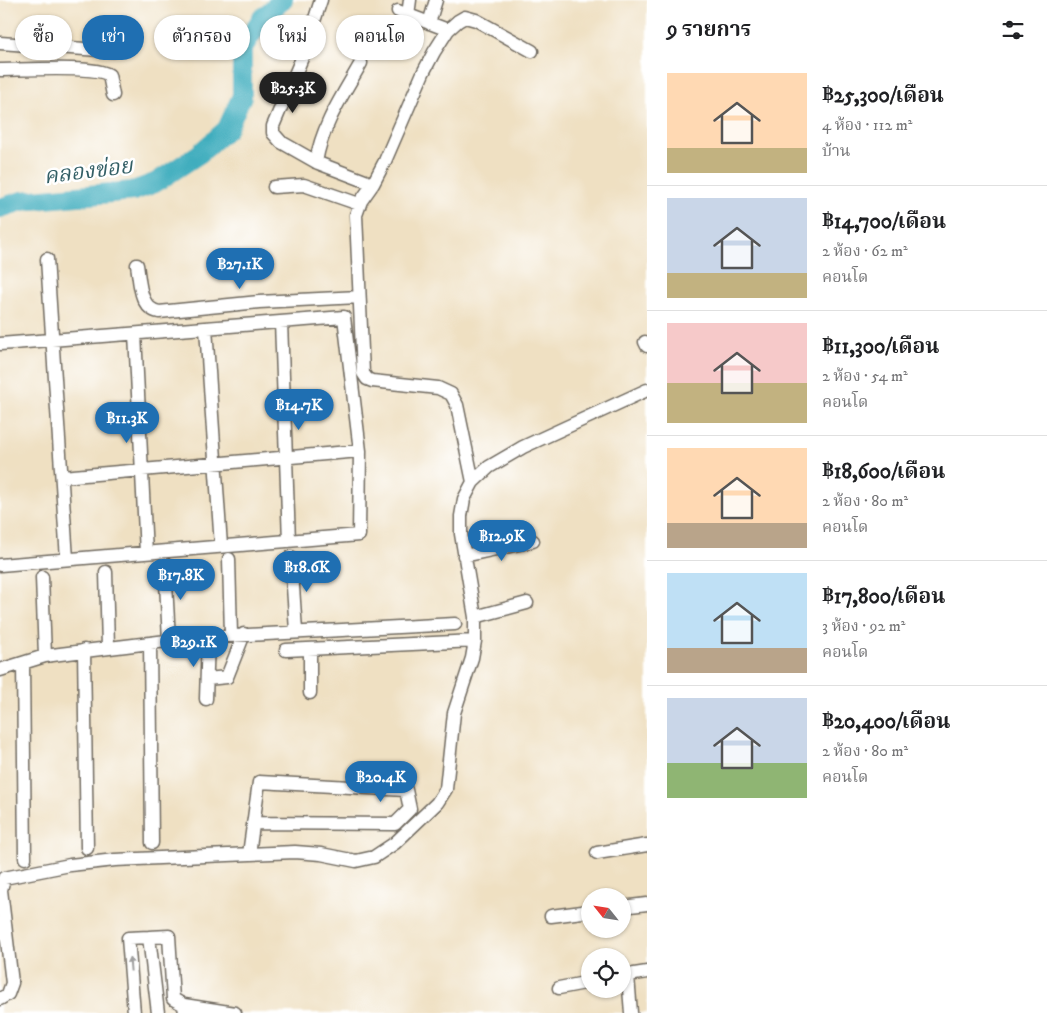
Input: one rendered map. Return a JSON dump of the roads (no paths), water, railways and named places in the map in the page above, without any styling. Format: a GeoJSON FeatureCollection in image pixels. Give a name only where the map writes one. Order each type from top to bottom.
{"type":"FeatureCollection","features":[{"type":"Feature","properties":{"kind":"street"},"geometry":{"type":"LineString","coordinates":[[321,0],[302,58],[273,126],[273,133],[281,142],[316,162],[373,184]]}},
{"type":"Feature","properties":{"kind":"street"},"geometry":{"type":"LineString","coordinates":[[410,0],[403,13],[448,30]]}},
{"type":"Feature","properties":{"kind":"street"},"geometry":{"type":"LineString","coordinates":[[429,23],[436,0]]}},
{"type":"Feature","properties":{"kind":"street"},"geometry":{"type":"LineString","coordinates":[[473,482],[457,405],[451,394],[438,388],[372,381],[367,379],[363,373],[356,215],[359,204],[373,184],[395,141],[423,73],[448,30],[466,17],[476,20],[532,52]]}},
{"type":"Feature","properties":{"kind":"street"},"geometry":{"type":"LineString","coordinates":[[0,43],[82,49]]}},
{"type":"Feature","properties":{"kind":"street"},"geometry":{"type":"LineString","coordinates":[[316,162],[321,138],[361,63]]}},
{"type":"Feature","properties":{"kind":"street"},"geometry":{"type":"LineString","coordinates":[[0,70],[69,69],[102,71],[109,75],[113,94]]}},
{"type":"Feature","properties":{"kind":"street"},"geometry":{"type":"LineString","coordinates":[[274,187],[304,185],[359,204]]}},
{"type":"Feature","properties":{"kind":"street"},"geometry":{"type":"LineString","coordinates":[[47,259],[67,559]]}},
{"type":"Feature","properties":{"kind":"street"},"geometry":{"type":"LineString","coordinates":[[138,265],[144,300],[152,311],[159,312],[259,302],[359,297]]}},
{"type":"Feature","properties":{"kind":"street"},"geometry":{"type":"LineString","coordinates":[[0,344],[344,317],[360,451],[359,535],[0,565]]}},
{"type":"Feature","properties":{"kind":"street"},"geometry":{"type":"LineString","coordinates":[[281,322],[289,541]]}},
{"type":"Feature","properties":{"kind":"street"},"geometry":{"type":"LineString","coordinates":[[206,328],[221,546]]}},
{"type":"Feature","properties":{"kind":"street"},"geometry":{"type":"LineString","coordinates":[[135,334],[146,552]]}},
{"type":"Feature","properties":{"kind":"street"},"geometry":{"type":"LineString","coordinates":[[0,999],[8,994],[12,983],[2,890],[4,878],[70,865],[115,860],[295,852],[321,854],[356,861],[374,857],[395,843],[438,803],[446,789],[454,713],[472,658],[475,641],[475,617],[461,534],[464,499],[473,482],[489,467],[523,447],[647,390]]}},
{"type":"Feature","properties":{"kind":"street"},"geometry":{"type":"LineString","coordinates":[[62,476],[360,451]]}},
{"type":"Feature","properties":{"kind":"street"},"geometry":{"type":"LineString","coordinates":[[464,556],[533,541]]}},
{"type":"Feature","properties":{"kind":"street"},"geometry":{"type":"LineString","coordinates":[[291,557],[296,631]]}},
{"type":"Feature","properties":{"kind":"street"},"geometry":{"type":"LineString","coordinates":[[207,679],[227,677],[237,635],[229,559]]}},
{"type":"Feature","properties":{"kind":"street"},"geometry":{"type":"LineString","coordinates":[[165,564],[169,640]]}},
{"type":"Feature","properties":{"kind":"street"},"geometry":{"type":"LineString","coordinates":[[106,572],[108,647]]}},
{"type":"Feature","properties":{"kind":"street"},"geometry":{"type":"LineString","coordinates":[[42,577],[45,656]]}},
{"type":"Feature","properties":{"kind":"street"},"geometry":{"type":"LineString","coordinates":[[475,617],[527,603]]}},
{"type":"Feature","properties":{"kind":"street"},"geometry":{"type":"LineString","coordinates":[[0,670],[45,656],[169,640],[296,631],[455,624]]}},
{"type":"Feature","properties":{"kind":"street"},"geometry":{"type":"LineString","coordinates":[[206,699],[208,637]]}},
{"type":"Feature","properties":{"kind":"street"},"geometry":{"type":"LineString","coordinates":[[286,650],[475,641]]}},
{"type":"Feature","properties":{"kind":"street"},"geometry":{"type":"LineString","coordinates":[[150,643],[152,843]]}},
{"type":"Feature","properties":{"kind":"street"},"geometry":{"type":"LineString","coordinates":[[310,649],[310,693]]}},
{"type":"Feature","properties":{"kind":"street"},"geometry":{"type":"LineString","coordinates":[[84,650],[87,848]]}},
{"type":"Feature","properties":{"kind":"street"},"geometry":{"type":"LineString","coordinates":[[23,663],[25,858]]}},
{"type":"Feature","properties":{"kind":"street"},"geometry":{"type":"LineString","coordinates":[[248,854],[259,782],[406,790],[410,809],[395,824],[253,823]]}},
{"type":"Feature","properties":{"kind":"street"},"geometry":{"type":"LineString","coordinates":[[597,853],[647,845]]}},
{"type":"Feature","properties":{"kind":"street"},"geometry":{"type":"LineString","coordinates":[[631,906],[647,904]]}},
{"type":"Feature","properties":{"kind":"street"},"geometry":{"type":"LineString","coordinates":[[551,916],[581,912]]}},
{"type":"Feature","properties":{"kind":"street"},"geometry":{"type":"LineString","coordinates":[[134,1013],[128,938],[169,936],[174,999],[185,1009],[235,1013]]}},
{"type":"Feature","properties":{"kind":"street"},"geometry":{"type":"LineString","coordinates":[[149,937],[158,1013]]}},
{"type":"Feature","properties":{"kind":"street"},"geometry":{"type":"LineString","coordinates":[[631,975],[647,972]]}},
{"type":"Feature","properties":{"kind":"street"},"geometry":{"type":"LineString","coordinates":[[559,988],[581,984]]}},
{"type":"Feature","properties":{"kind":"street"},"geometry":{"type":"LineString","coordinates":[[629,998],[631,1013]]}},
{"type":"Feature","properties":{"kind":"waterway","name":"คลองข่อย"},"geometry":{"type":"LineString","coordinates":[[0,208],[22,201],[133,191],[155,183],[199,154],[227,129],[242,96],[242,49],[262,18],[283,0]]}}]}
